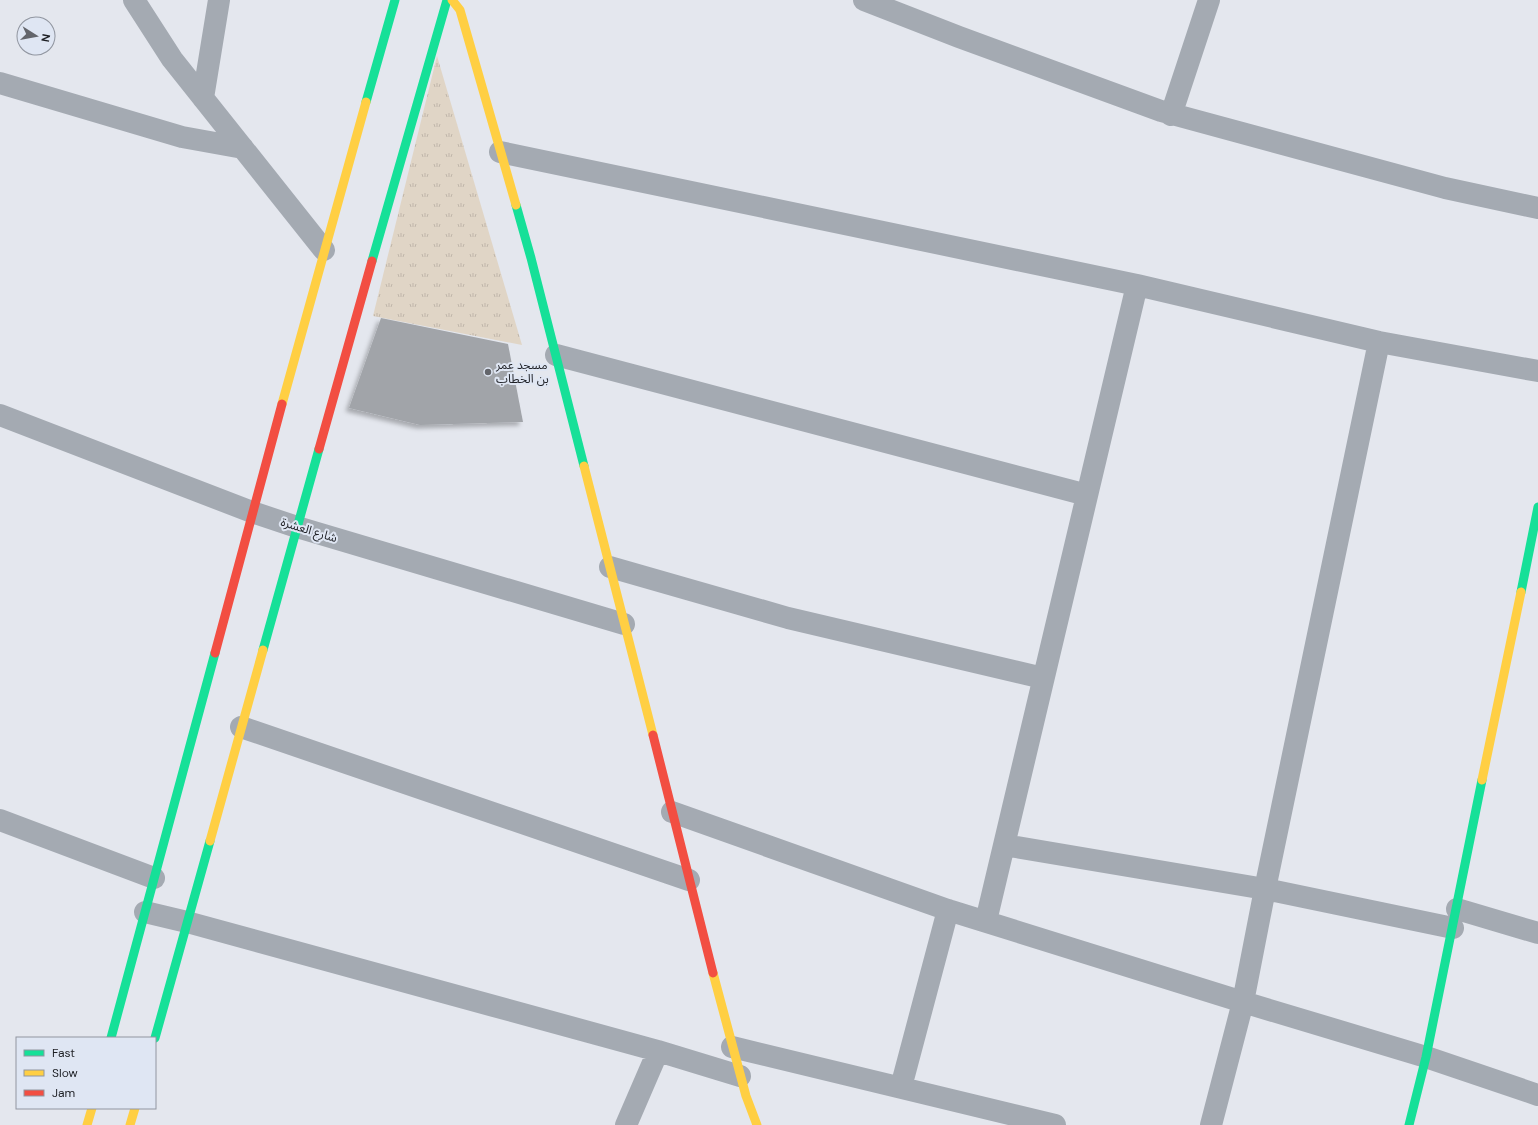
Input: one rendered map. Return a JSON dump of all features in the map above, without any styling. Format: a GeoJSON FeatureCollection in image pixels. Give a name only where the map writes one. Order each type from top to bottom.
{"type":"FeatureCollection","features":[{"type":"Feature","properties":{"kind":"main road"},"geometry":{"type":"LineString","coordinates":[[111,1037],[252,512],[395,0]]}},
{"type":"Feature","properties":{"kind":"main road"},"geometry":{"type":"LineString","coordinates":[[154,1037],[349,341],[447,0]]}},
{"type":"Feature","properties":{"kind":"main road"},"geometry":{"type":"LineString","coordinates":[[452,0],[460,10],[531,258],[732,1046],[746,1096],[757,1125]]}},
{"type":"Feature","properties":{"kind":"main road"},"geometry":{"type":"LineString","coordinates":[[1409,1125],[1426,1057],[1455,919],[1538,507]]}},
{"type":"Feature","properties":{"kind":"main road"},"geometry":{"type":"LineString","coordinates":[[87,1125],[92,1109]]}},
{"type":"Feature","properties":{"kind":"main road"},"geometry":{"type":"LineString","coordinates":[[130,1125],[135,1109]]}},
{"type":"Feature","properties":{"kind":"street"},"geometry":{"type":"LineString","coordinates":[[134,0],[172,59],[324,250]]}},
{"type":"Feature","properties":{"kind":"street"},"geometry":{"type":"LineString","coordinates":[[203,98],[219,0]]}},
{"type":"Feature","properties":{"kind":"street"},"geometry":{"type":"LineString","coordinates":[[864,0],[902,7],[966,40],[1171,115],[1445,188],[1538,208]]}},
{"type":"Feature","properties":{"kind":"street"},"geometry":{"type":"LineString","coordinates":[[1171,115],[1209,0]]}},
{"type":"Feature","properties":{"kind":"street"},"geometry":{"type":"LineString","coordinates":[[0,83],[182,138],[244,148]]}},
{"type":"Feature","properties":{"kind":"street"},"geometry":{"type":"LineString","coordinates":[[500,152],[1137,285],[1379,342],[1538,371]]}},
{"type":"Feature","properties":{"kind":"street"},"geometry":{"type":"LineString","coordinates":[[986,922],[1137,285]]}},
{"type":"Feature","properties":{"kind":"street"},"geometry":{"type":"LineString","coordinates":[[1211,1125],[1243,1002],[1265,889],[1379,342]]}},
{"type":"Feature","properties":{"kind":"street"},"geometry":{"type":"LineString","coordinates":[[556,356],[1087,495]]}},
{"type":"Feature","properties":{"kind":"street","name":"شارع العشرة"},"geometry":{"type":"LineString","coordinates":[[0,415],[252,512],[297,527],[624,624]]}},
{"type":"Feature","properties":{"kind":"street"},"geometry":{"type":"LineString","coordinates":[[610,567],[788,618],[1043,678]]}},
{"type":"Feature","properties":{"kind":"street"},"geometry":{"type":"LineString","coordinates":[[241,727],[689,880]]}},
{"type":"Feature","properties":{"kind":"street"},"geometry":{"type":"LineString","coordinates":[[672,812],[948,910],[1243,1002],[1426,1057],[1538,1095]]}},
{"type":"Feature","properties":{"kind":"street"},"geometry":{"type":"LineString","coordinates":[[0,820],[154,878]]}},
{"type":"Feature","properties":{"kind":"street"},"geometry":{"type":"LineString","coordinates":[[1004,845],[1538,933]]}},
{"type":"Feature","properties":{"kind":"street"},"geometry":{"type":"LineString","coordinates":[[901,1087],[948,910]]}},
{"type":"Feature","properties":{"kind":"street"},"geometry":{"type":"LineString","coordinates":[[145,912],[187,922],[658,1051],[740,1076]]}},
{"type":"Feature","properties":{"kind":"street"},"geometry":{"type":"LineString","coordinates":[[732,1046],[1055,1125]]}},
{"type":"Feature","properties":{"kind":"street"},"geometry":{"type":"LineString","coordinates":[[626,1125],[658,1051]]}},
{"type":"Feature","properties":{"kind":"green space"},"geometry":{"type":"Polygon","coordinates":[[[437,56],[522,345],[373,316],[437,56]]]}},
{"type":"Feature","properties":{"kind":"building"},"geometry":{"type":"Polygon","coordinates":[[[381,318],[508,344],[523,422],[420,425],[349,408],[381,318]]]}},
{"type":"Feature","properties":{"kind":"traffic: fast"},"geometry":{"type":"LineString","coordinates":[[366,102],[395,0]]}},
{"type":"Feature","properties":{"kind":"traffic: fast"},"geometry":{"type":"LineString","coordinates":[[372,261],[447,0]]}},
{"type":"Feature","properties":{"kind":"traffic: fast"},"geometry":{"type":"LineString","coordinates":[[516,205],[584,466]]}},
{"type":"Feature","properties":{"kind":"traffic: fast"},"geometry":{"type":"LineString","coordinates":[[263,650],[319,449]]}},
{"type":"Feature","properties":{"kind":"traffic: fast"},"geometry":{"type":"LineString","coordinates":[[1521,592],[1538,507]]}},
{"type":"Feature","properties":{"kind":"traffic: fast"},"geometry":{"type":"LineString","coordinates":[[111,1037],[215,653]]}},
{"type":"Feature","properties":{"kind":"traffic: fast"},"geometry":{"type":"LineString","coordinates":[[1409,1125],[1426,1057],[1482,780]]}},
{"type":"Feature","properties":{"kind":"traffic: fast"},"geometry":{"type":"LineString","coordinates":[[155,1037],[210,841]]}},
{"type":"Feature","properties":{"kind":"traffic: slow"},"geometry":{"type":"LineString","coordinates":[[452,0],[460,10],[516,205]]}},
{"type":"Feature","properties":{"kind":"traffic: slow"},"geometry":{"type":"LineString","coordinates":[[282,404],[366,102]]}},
{"type":"Feature","properties":{"kind":"traffic: slow"},"geometry":{"type":"LineString","coordinates":[[584,466],[653,735]]}},
{"type":"Feature","properties":{"kind":"traffic: slow"},"geometry":{"type":"LineString","coordinates":[[1482,780],[1521,592]]}},
{"type":"Feature","properties":{"kind":"traffic: slow"},"geometry":{"type":"LineString","coordinates":[[210,841],[263,650]]}},
{"type":"Feature","properties":{"kind":"traffic: slow"},"geometry":{"type":"LineString","coordinates":[[713,973],[746,1096],[757,1125]]}},
{"type":"Feature","properties":{"kind":"traffic: slow"},"geometry":{"type":"LineString","coordinates":[[87,1125],[92,1109]]}},
{"type":"Feature","properties":{"kind":"traffic: slow"},"geometry":{"type":"LineString","coordinates":[[130,1125],[135,1109]]}},
{"type":"Feature","properties":{"kind":"traffic: jam"},"geometry":{"type":"LineString","coordinates":[[319,449],[372,261]]}},
{"type":"Feature","properties":{"kind":"traffic: jam"},"geometry":{"type":"LineString","coordinates":[[215,653],[282,404]]}},
{"type":"Feature","properties":{"kind":"traffic: jam"},"geometry":{"type":"LineString","coordinates":[[653,735],[713,973]]}},
{"type":"Feature","properties":{"kind":"place","name":"مسجد عمر بن الخطاب"},"geometry":{"type":"Point","coordinates":[488,372]}}]}
